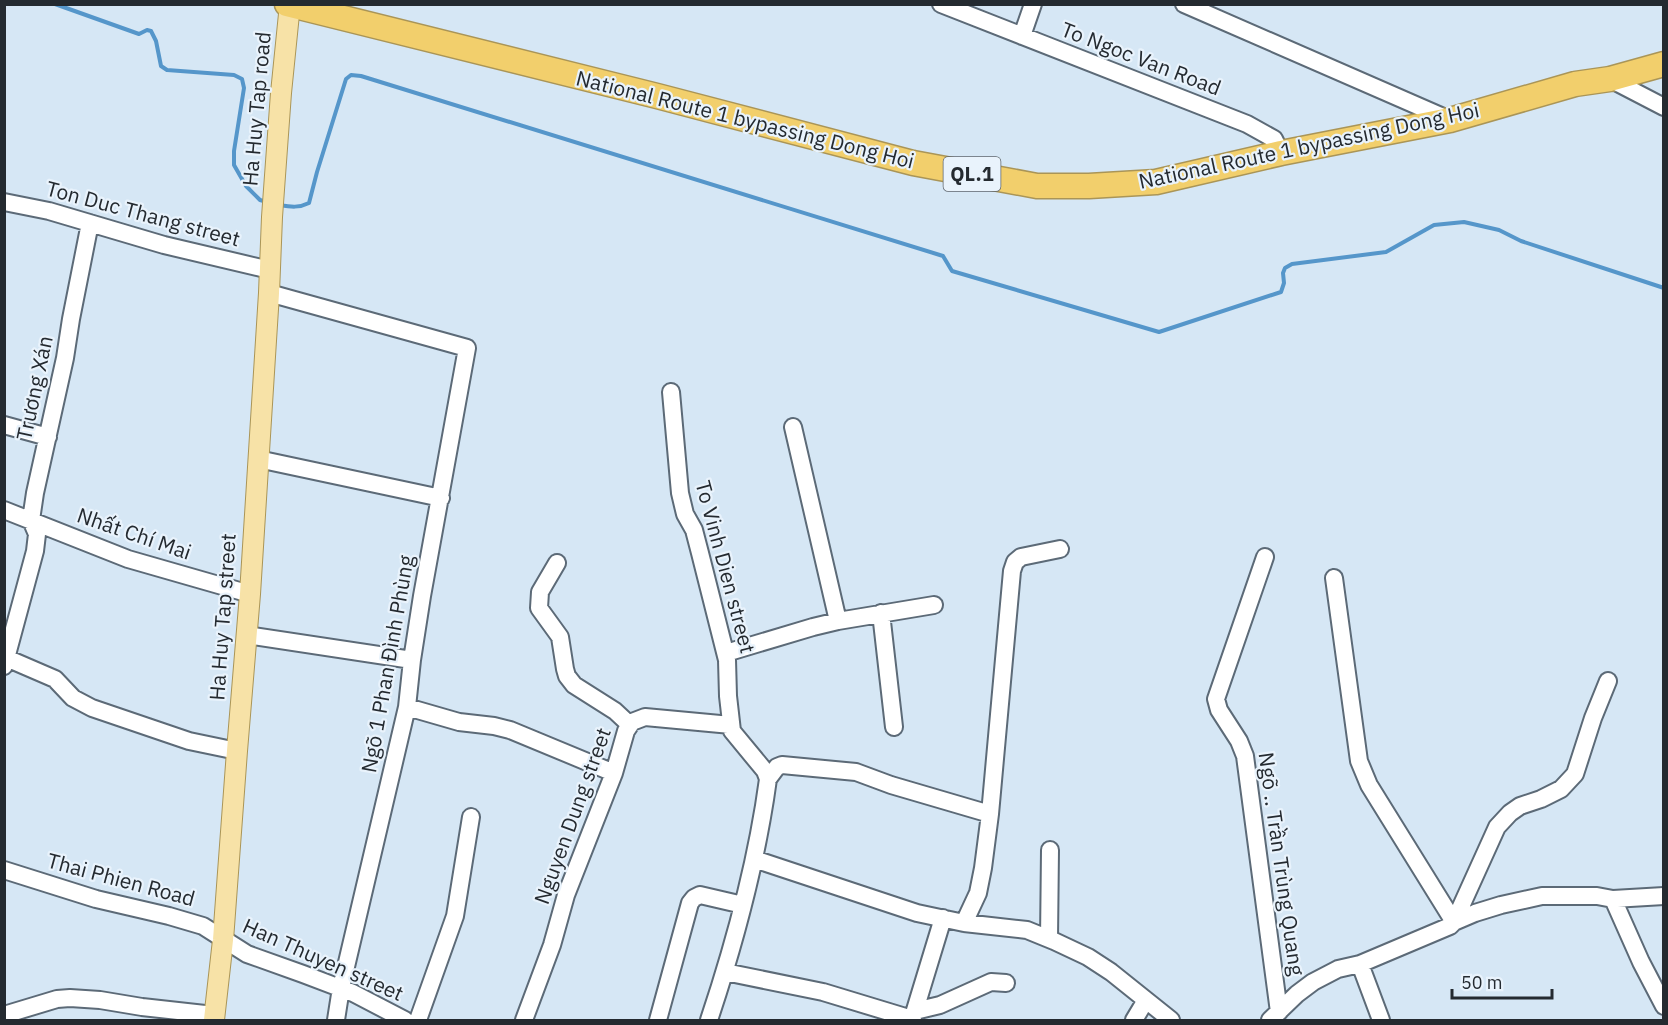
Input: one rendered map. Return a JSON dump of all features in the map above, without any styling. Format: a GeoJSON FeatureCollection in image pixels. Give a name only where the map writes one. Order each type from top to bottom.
{"type":"FeatureCollection","features":[{"type":"Feature","properties":{"kind":"highway","name":"National Route 1 bypassing Dong Hoi"},"geometry":{"type":"LineString","coordinates":[[289,5],[668,99],[913,164],[1037,186],[1156,182],[1281,153],[1450,120],[1575,84],[1610,79],[1664,64]]}},
{"type":"Feature","properties":{"kind":"main road","name":"Ha Huy Tap road"},"geometry":{"type":"LineString","coordinates":[[272,217],[289,5]]}},
{"type":"Feature","properties":{"kind":"main road","name":"Ha Huy Tap street"},"geometry":{"type":"LineString","coordinates":[[214,1018],[223,940],[250,594],[272,217]]}},
{"type":"Feature","properties":{"kind":"street","name":"To Ngoc Van Road"},"geometry":{"type":"LineString","coordinates":[[941,4],[1247,124],[1275,139],[1281,153]]}},
{"type":"Feature","properties":{"kind":"street"},"geometry":{"type":"LineString","coordinates":[[1022,36],[1033,4]]}},
{"type":"Feature","properties":{"kind":"street"},"geometry":{"type":"LineString","coordinates":[[1184,4],[1450,120]]}},
{"type":"Feature","properties":{"kind":"street"},"geometry":{"type":"LineString","coordinates":[[1610,79],[1664,106]]}},
{"type":"Feature","properties":{"kind":"street","name":"Ton Duc Thang street"},"geometry":{"type":"LineString","coordinates":[[4,202],[49,211],[164,245],[270,270]]}},
{"type":"Feature","properties":{"kind":"street","name":"Trương Xán"},"geometry":{"type":"LineString","coordinates":[[5,660],[35,551],[37,534],[31,520],[35,493],[65,358],[90,223]]}},
{"type":"Feature","properties":{"kind":"street","name":"Ngõ 1 Phan Đình Phùng"},"geometry":{"type":"LineString","coordinates":[[269,293],[467,348],[422,596],[407,707],[341,988],[336,1020]]}},
{"type":"Feature","properties":{"kind":"street","name":"To Vinh Dien street"},"geometry":{"type":"LineString","coordinates":[[671,392],[680,493],[685,514],[694,530],[726,653],[732,731],[760,765],[768,779]]}},
{"type":"Feature","properties":{"kind":"street"},"geometry":{"type":"LineString","coordinates":[[4,424],[48,437]]}},
{"type":"Feature","properties":{"kind":"street"},"geometry":{"type":"LineString","coordinates":[[793,428],[838,621]]}},
{"type":"Feature","properties":{"kind":"street"},"geometry":{"type":"LineString","coordinates":[[258,459],[441,498]]}},
{"type":"Feature","properties":{"kind":"street","name":"Nhất Chí Mai"},"geometry":{"type":"LineString","coordinates":[[4,510],[128,560],[250,594]]}},
{"type":"Feature","properties":{"kind":"street"},"geometry":{"type":"LineString","coordinates":[[964,923],[978,893],[990,814],[1012,571],[1015,562],[1022,557],[1060,549]]}},
{"type":"Feature","properties":{"kind":"street","name":"Ngõ .. Trần Trùng Quang"},"geometry":{"type":"LineString","coordinates":[[1264,557],[1216,699],[1219,710],[1239,741],[1245,756],[1275,1016]]}},
{"type":"Feature","properties":{"kind":"street"},"geometry":{"type":"LineString","coordinates":[[556,563],[540,592],[539,608],[560,637],[567,676],[574,685],[615,711],[630,725]]}},
{"type":"Feature","properties":{"kind":"street"},"geometry":{"type":"LineString","coordinates":[[1334,578],[1359,761],[1369,784],[1454,922]]}},
{"type":"Feature","properties":{"kind":"street"},"geometry":{"type":"LineString","coordinates":[[726,653],[838,621],[934,605]]}},
{"type":"Feature","properties":{"kind":"street"},"geometry":{"type":"LineString","coordinates":[[881,613],[894,727]]}},
{"type":"Feature","properties":{"kind":"street"},"geometry":{"type":"LineString","coordinates":[[247,635],[412,660]]}},
{"type":"Feature","properties":{"kind":"street"},"geometry":{"type":"LineString","coordinates":[[5,660],[55,679],[73,698],[92,708],[189,741],[237,751]]}},
{"type":"Feature","properties":{"kind":"street"},"geometry":{"type":"LineString","coordinates":[[1454,922],[1497,827],[1503,819],[1520,806],[1561,789],[1575,774],[1586,737],[1608,681]]}},
{"type":"Feature","properties":{"kind":"street"},"geometry":{"type":"LineString","coordinates":[[407,707],[459,722],[510,730],[614,773]]}},
{"type":"Feature","properties":{"kind":"street","name":"Nguyen Dung street"},"geometry":{"type":"LineString","coordinates":[[524,1020],[552,945],[566,895],[614,773],[626,731],[632,722],[645,717],[731,725]]}},
{"type":"Feature","properties":{"kind":"street"},"geometry":{"type":"LineString","coordinates":[[709,1020],[743,905],[754,859],[768,779],[777,767],[782,765],[856,772],[891,785],[990,814]]}},
{"type":"Feature","properties":{"kind":"street"},"geometry":{"type":"LineString","coordinates":[[418,1020],[455,916],[471,817]]}},
{"type":"Feature","properties":{"kind":"street"},"geometry":{"type":"LineString","coordinates":[[1048,939],[1050,850]]}},
{"type":"Feature","properties":{"kind":"street"},"geometry":{"type":"LineString","coordinates":[[754,859],[890,904],[943,918],[964,923],[1028,930],[1088,957],[1111,972],[1171,1020]]}},
{"type":"Feature","properties":{"kind":"street","name":"Thai Phien Road"},"geometry":{"type":"LineString","coordinates":[[4,870],[96,899],[203,926],[223,940]]}},
{"type":"Feature","properties":{"kind":"street"},"geometry":{"type":"LineString","coordinates":[[658,1020],[690,903],[694,898],[700,896],[743,905]]}},
{"type":"Feature","properties":{"kind":"street"},"geometry":{"type":"LineString","coordinates":[[1275,1016],[1313,982],[1338,969],[1360,964],[1450,926],[1454,922],[1501,905],[1542,896],[1597,896],[1613,899],[1664,896]]}},
{"type":"Feature","properties":{"kind":"street"},"geometry":{"type":"LineString","coordinates":[[1613,899],[1641,962],[1664,1006]]}},
{"type":"Feature","properties":{"kind":"street"},"geometry":{"type":"LineString","coordinates":[[913,1017],[943,918]]}},
{"type":"Feature","properties":{"kind":"street","name":"Han Thuyen street"},"geometry":{"type":"LineString","coordinates":[[223,940],[247,954],[354,993],[405,1020]]}},
{"type":"Feature","properties":{"kind":"street"},"geometry":{"type":"LineString","coordinates":[[1360,964],[1381,1020]]}},
{"type":"Feature","properties":{"kind":"street"},"geometry":{"type":"LineString","coordinates":[[725,972],[823,992],[913,1017],[924,1010],[991,982],[1006,983]]}},
{"type":"Feature","properties":{"kind":"street"},"geometry":{"type":"LineString","coordinates":[[4,1015],[57,999],[70,998],[100,1000],[214,1018]]}},
{"type":"Feature","properties":{"kind":"street"},"geometry":{"type":"LineString","coordinates":[[1134,1020],[1146,1000]]}},
{"type":"Feature","properties":{"kind":"waterway"},"geometry":{"type":"LineString","coordinates":[[55,4],[139,34],[147,30],[151,31],[156,41],[161,66],[167,70],[234,75],[242,79],[244,88],[234,151],[234,165],[246,186],[260,200],[267,202]]}},
{"type":"Feature","properties":{"kind":"waterway"},"geometry":{"type":"LineString","coordinates":[[280,205],[295,207],[309,203],[346,79],[351,75],[361,76],[943,256],[952,271],[1159,332],[1281,292],[1284,283],[1283,273],[1285,268],[1292,264],[1386,252],[1434,225],[1464,222],[1499,230],[1521,241],[1664,288]]}}]}
